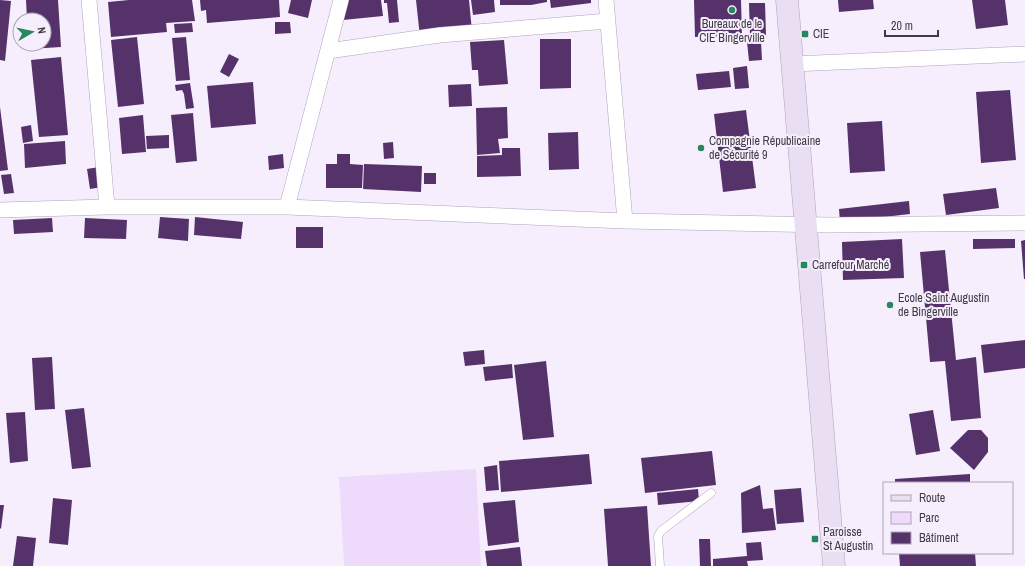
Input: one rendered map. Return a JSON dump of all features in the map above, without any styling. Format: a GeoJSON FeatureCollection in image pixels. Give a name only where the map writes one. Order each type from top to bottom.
{"type":"FeatureCollection","features":[{"type":"Feature","properties":{"kind":"main road"},"geometry":{"type":"LineString","coordinates":[[787,0],[834,566]]}},
{"type":"Feature","properties":{"kind":"street"},"geometry":{"type":"LineString","coordinates":[[89,0],[107,207]]}},
{"type":"Feature","properties":{"kind":"street"},"geometry":{"type":"LineString","coordinates":[[287,206],[341,0]]}},
{"type":"Feature","properties":{"kind":"street"},"geometry":{"type":"LineString","coordinates":[[606,0],[625,221]]}},
{"type":"Feature","properties":{"kind":"street"},"geometry":{"type":"LineString","coordinates":[[328,51],[440,35],[608,21]]}},
{"type":"Feature","properties":{"kind":"street"},"geometry":{"type":"LineString","coordinates":[[792,64],[1025,54]]}},
{"type":"Feature","properties":{"kind":"street"},"geometry":{"type":"LineString","coordinates":[[0,210],[107,207],[287,206],[625,221],[806,225],[1025,223]]}},
{"type":"Feature","properties":{"kind":"lane"},"geometry":{"type":"LineString","coordinates":[[660,566],[658,536],[661,531],[711,492]]}},
{"type":"Feature","properties":{"kind":"green space"},"geometry":{"type":"Polygon","coordinates":[[[476,469],[481,566],[344,566],[339,477],[476,469]]]}},
{"type":"Feature","properties":{"kind":"building"},"geometry":{"type":"Polygon","coordinates":[[[0,0],[11,1],[5,61],[0,60],[0,0]]]}},
{"type":"Feature","properties":{"kind":"building"},"geometry":{"type":"Polygon","coordinates":[[[26,0],[58,0],[61,47],[52,48],[52,12],[27,12],[26,0]]]}},
{"type":"Feature","properties":{"kind":"building"},"geometry":{"type":"Polygon","coordinates":[[[129,0],[192,0],[195,21],[166,23],[167,32],[111,37],[108,2],[129,0]]]}},
{"type":"Feature","properties":{"kind":"building"},"geometry":{"type":"Polygon","coordinates":[[[200,0],[279,0],[280,17],[207,23],[206,10],[201,11],[200,0]]]}},
{"type":"Feature","properties":{"kind":"building"},"geometry":{"type":"Polygon","coordinates":[[[291,0],[312,0],[308,18],[288,13],[291,0]]]}},
{"type":"Feature","properties":{"kind":"building"},"geometry":{"type":"Polygon","coordinates":[[[345,0],[381,0],[383,16],[343,20],[345,0]]]}},
{"type":"Feature","properties":{"kind":"building"},"geometry":{"type":"Polygon","coordinates":[[[384,0],[397,0],[399,22],[389,23],[387,3],[384,3],[384,0]]]}},
{"type":"Feature","properties":{"kind":"building"},"geometry":{"type":"Polygon","coordinates":[[[416,0],[469,0],[472,31],[420,37],[416,0]]]}},
{"type":"Feature","properties":{"kind":"building"},"geometry":{"type":"Polygon","coordinates":[[[471,0],[494,0],[495,12],[473,15],[471,0]]]}},
{"type":"Feature","properties":{"kind":"building"},"geometry":{"type":"Polygon","coordinates":[[[500,0],[547,0],[547,2],[531,5],[500,5],[500,0]]]}},
{"type":"Feature","properties":{"kind":"building"},"geometry":{"type":"Polygon","coordinates":[[[550,0],[591,0],[591,3],[551,8],[550,0]]]}},
{"type":"Feature","properties":{"kind":"building"},"geometry":{"type":"Polygon","coordinates":[[[694,0],[741,0],[742,36],[695,37],[694,0]]]}},
{"type":"Feature","properties":{"kind":"building"},"geometry":{"type":"Polygon","coordinates":[[[838,0],[873,0],[874,9],[839,12],[838,0]]]}},
{"type":"Feature","properties":{"kind":"building"},"geometry":{"type":"Polygon","coordinates":[[[972,0],[1005,0],[1008,25],[976,29],[972,0]]]}},
{"type":"Feature","properties":{"kind":"building"},"geometry":{"type":"Polygon","coordinates":[[[749,3],[765,3],[766,35],[750,36],[749,3]]]}},
{"type":"Feature","properties":{"kind":"building"},"geometry":{"type":"Polygon","coordinates":[[[275,22],[290,22],[291,33],[275,34],[275,22]]]}},
{"type":"Feature","properties":{"kind":"building"},"geometry":{"type":"Polygon","coordinates":[[[192,23],[193,32],[175,33],[174,24],[192,23]]]}},
{"type":"Feature","properties":{"kind":"building"},"geometry":{"type":"Polygon","coordinates":[[[137,37],[144,104],[118,107],[111,40],[137,37]]]}},
{"type":"Feature","properties":{"kind":"building"},"geometry":{"type":"Polygon","coordinates":[[[186,37],[190,80],[176,81],[172,38],[186,37]]]}},
{"type":"Feature","properties":{"kind":"building"},"geometry":{"type":"Polygon","coordinates":[[[540,39],[571,39],[571,88],[540,89],[540,39]]]}},
{"type":"Feature","properties":{"kind":"building"},"geometry":{"type":"Polygon","coordinates":[[[504,40],[508,84],[479,86],[478,70],[472,70],[470,42],[504,40]]]}},
{"type":"Feature","properties":{"kind":"building"},"geometry":{"type":"Polygon","coordinates":[[[761,41],[762,60],[749,61],[747,42],[761,41]]]}},
{"type":"Feature","properties":{"kind":"building"},"geometry":{"type":"Polygon","coordinates":[[[229,54],[239,59],[229,77],[220,72],[229,54]]]}},
{"type":"Feature","properties":{"kind":"building"},"geometry":{"type":"Polygon","coordinates":[[[61,57],[68,135],[39,137],[31,60],[61,57]]]}},
{"type":"Feature","properties":{"kind":"building"},"geometry":{"type":"Polygon","coordinates":[[[747,66],[749,88],[735,89],[733,68],[747,66]]]}},
{"type":"Feature","properties":{"kind":"building"},"geometry":{"type":"Polygon","coordinates":[[[729,71],[731,87],[698,90],[696,74],[729,71]]]}},
{"type":"Feature","properties":{"kind":"building"},"geometry":{"type":"Polygon","coordinates":[[[253,82],[256,124],[211,128],[207,86],[253,82]]]}},
{"type":"Feature","properties":{"kind":"building"},"geometry":{"type":"Polygon","coordinates":[[[190,83],[194,108],[186,109],[184,94],[182,90],[176,91],[175,85],[190,83]]]}},
{"type":"Feature","properties":{"kind":"building"},"geometry":{"type":"Polygon","coordinates":[[[471,84],[472,106],[449,107],[448,85],[471,84]]]}},
{"type":"Feature","properties":{"kind":"building"},"geometry":{"type":"Polygon","coordinates":[[[1010,90],[1016,160],[981,163],[976,92],[1010,90]]]}},
{"type":"Feature","properties":{"kind":"building"},"geometry":{"type":"Polygon","coordinates":[[[0,107],[8,170],[0,171],[0,107]]]}},
{"type":"Feature","properties":{"kind":"building"},"geometry":{"type":"Polygon","coordinates":[[[507,107],[508,138],[498,139],[500,153],[477,155],[476,108],[507,107]]]}},
{"type":"Feature","properties":{"kind":"building"},"geometry":{"type":"Polygon","coordinates":[[[746,110],[756,188],[723,192],[714,114],[746,110]]]}},
{"type":"Feature","properties":{"kind":"building"},"geometry":{"type":"Polygon","coordinates":[[[193,113],[197,161],[176,163],[171,115],[193,113]]]}},
{"type":"Feature","properties":{"kind":"building"},"geometry":{"type":"Polygon","coordinates":[[[143,115],[146,152],[122,154],[119,118],[143,115]]]}},
{"type":"Feature","properties":{"kind":"building"},"geometry":{"type":"Polygon","coordinates":[[[882,121],[885,171],[850,173],[847,123],[882,121]]]}},
{"type":"Feature","properties":{"kind":"building"},"geometry":{"type":"Polygon","coordinates":[[[31,125],[33,141],[23,143],[21,127],[31,125]]]}},
{"type":"Feature","properties":{"kind":"building"},"geometry":{"type":"Polygon","coordinates":[[[578,132],[579,169],[549,170],[548,133],[578,132]]]}},
{"type":"Feature","properties":{"kind":"building"},"geometry":{"type":"Polygon","coordinates":[[[169,135],[169,148],[147,149],[146,136],[169,135]]]}},
{"type":"Feature","properties":{"kind":"building"},"geometry":{"type":"Polygon","coordinates":[[[65,141],[66,164],[25,168],[24,144],[65,141]]]}},
{"type":"Feature","properties":{"kind":"building"},"geometry":{"type":"Polygon","coordinates":[[[393,142],[394,158],[384,159],[383,143],[393,142]]]}},
{"type":"Feature","properties":{"kind":"building"},"geometry":{"type":"Polygon","coordinates":[[[502,148],[520,148],[521,176],[477,177],[477,156],[502,155],[502,148]]]}},
{"type":"Feature","properties":{"kind":"building"},"geometry":{"type":"Polygon","coordinates":[[[283,154],[284,168],[269,170],[268,156],[283,154]]]}},
{"type":"Feature","properties":{"kind":"building"},"geometry":{"type":"Polygon","coordinates":[[[337,154],[350,154],[350,164],[363,165],[362,188],[326,188],[326,164],[337,164],[337,154]]]}},
{"type":"Feature","properties":{"kind":"building"},"geometry":{"type":"Polygon","coordinates":[[[364,164],[422,166],[421,192],[363,189],[364,164]]]}},
{"type":"Feature","properties":{"kind":"building"},"geometry":{"type":"Polygon","coordinates":[[[99,167],[102,187],[90,189],[87,169],[99,167]]]}},
{"type":"Feature","properties":{"kind":"building"},"geometry":{"type":"Polygon","coordinates":[[[424,173],[436,173],[436,184],[424,184],[424,173]]]}},
{"type":"Feature","properties":{"kind":"building"},"geometry":{"type":"Polygon","coordinates":[[[11,174],[14,193],[4,194],[1,175],[11,174]]]}},
{"type":"Feature","properties":{"kind":"building"},"geometry":{"type":"Polygon","coordinates":[[[996,188],[999,208],[946,215],[943,194],[996,188]]]}},
{"type":"Feature","properties":{"kind":"building"},"geometry":{"type":"Polygon","coordinates":[[[909,201],[910,214],[840,222],[839,209],[909,201]]]}},
{"type":"Feature","properties":{"kind":"building"},"geometry":{"type":"Polygon","coordinates":[[[160,217],[189,219],[188,241],[158,238],[160,217]]]}},
{"type":"Feature","properties":{"kind":"building"},"geometry":{"type":"Polygon","coordinates":[[[195,217],[243,222],[241,239],[194,235],[195,217]]]}},
{"type":"Feature","properties":{"kind":"building"},"geometry":{"type":"Polygon","coordinates":[[[52,218],[53,232],[14,234],[13,220],[52,218]]]}},
{"type":"Feature","properties":{"kind":"building"},"geometry":{"type":"Polygon","coordinates":[[[85,218],[127,220],[126,239],[84,238],[85,218]]]}},
{"type":"Feature","properties":{"kind":"building"},"geometry":{"type":"Polygon","coordinates":[[[296,227],[323,227],[323,248],[296,248],[296,227]]]}},
{"type":"Feature","properties":{"kind":"building"},"geometry":{"type":"Polygon","coordinates":[[[902,239],[904,278],[843,280],[842,242],[902,239]]]}},
{"type":"Feature","properties":{"kind":"building"},"geometry":{"type":"Polygon","coordinates":[[[973,239],[1015,239],[1015,248],[973,249],[973,239]]]}},
{"type":"Feature","properties":{"kind":"building"},"geometry":{"type":"Polygon","coordinates":[[[1025,240],[1025,279],[1024,279],[1021,241],[1025,240]]]}},
{"type":"Feature","properties":{"kind":"building"},"geometry":{"type":"Polygon","coordinates":[[[945,250],[956,360],[976,357],[981,418],[951,421],[945,361],[930,362],[920,252],[945,250]]]}},
{"type":"Feature","properties":{"kind":"building"},"geometry":{"type":"Polygon","coordinates":[[[1025,340],[1025,368],[984,373],[981,345],[1025,340]]]}},
{"type":"Feature","properties":{"kind":"building"},"geometry":{"type":"Polygon","coordinates":[[[484,350],[485,364],[465,366],[463,352],[484,350]]]}},
{"type":"Feature","properties":{"kind":"building"},"geometry":{"type":"Polygon","coordinates":[[[52,357],[55,409],[35,410],[32,358],[52,357]]]}},
{"type":"Feature","properties":{"kind":"building"},"geometry":{"type":"Polygon","coordinates":[[[546,361],[554,437],[523,440],[514,365],[546,361]]]}},
{"type":"Feature","properties":{"kind":"building"},"geometry":{"type":"Polygon","coordinates":[[[512,364],[513,378],[485,381],[483,367],[512,364]]]}},
{"type":"Feature","properties":{"kind":"building"},"geometry":{"type":"Polygon","coordinates":[[[84,408],[91,467],[72,469],[65,410],[84,408]]]}},
{"type":"Feature","properties":{"kind":"building"},"geometry":{"type":"Polygon","coordinates":[[[933,410],[940,451],[916,455],[909,414],[933,410]]]}},
{"type":"Feature","properties":{"kind":"building"},"geometry":{"type":"Polygon","coordinates":[[[25,412],[28,461],[10,463],[6,413],[25,412]]]}},
{"type":"Feature","properties":{"kind":"building"},"geometry":{"type":"Polygon","coordinates":[[[968,430],[981,430],[988,438],[988,452],[974,470],[950,448],[968,430]]]}},
{"type":"Feature","properties":{"kind":"building"},"geometry":{"type":"Polygon","coordinates":[[[712,451],[716,485],[645,493],[641,458],[712,451]]]}},
{"type":"Feature","properties":{"kind":"building"},"geometry":{"type":"Polygon","coordinates":[[[589,454],[592,484],[501,492],[499,461],[589,454]]]}},
{"type":"Feature","properties":{"kind":"building"},"geometry":{"type":"Polygon","coordinates":[[[497,465],[499,490],[486,491],[484,467],[497,465]]]}},
{"type":"Feature","properties":{"kind":"building"},"geometry":{"type":"Polygon","coordinates":[[[970,474],[970,482],[895,482],[895,479],[970,474]]]}},
{"type":"Feature","properties":{"kind":"building"},"geometry":{"type":"Polygon","coordinates":[[[760,485],[763,509],[773,508],[776,530],[742,533],[741,493],[760,485]]]}},
{"type":"Feature","properties":{"kind":"building"},"geometry":{"type":"Polygon","coordinates":[[[801,488],[804,522],[777,524],[774,490],[801,488]]]}},
{"type":"Feature","properties":{"kind":"building"},"geometry":{"type":"Polygon","coordinates":[[[698,489],[699,501],[658,505],[657,493],[698,489]]]}},
{"type":"Feature","properties":{"kind":"building"},"geometry":{"type":"Polygon","coordinates":[[[53,498],[72,500],[68,545],[49,543],[53,498]]]}},
{"type":"Feature","properties":{"kind":"building"},"geometry":{"type":"Polygon","coordinates":[[[515,500],[519,542],[488,546],[483,503],[515,500]]]}},
{"type":"Feature","properties":{"kind":"building"},"geometry":{"type":"Polygon","coordinates":[[[0,505],[4,505],[1,529],[0,528],[0,505]]]}},
{"type":"Feature","properties":{"kind":"building"},"geometry":{"type":"Polygon","coordinates":[[[647,506],[651,566],[608,566],[604,509],[647,506]]]}},
{"type":"Feature","properties":{"kind":"building"},"geometry":{"type":"Polygon","coordinates":[[[17,536],[36,538],[33,566],[13,566],[17,536]]]}},
{"type":"Feature","properties":{"kind":"building"},"geometry":{"type":"Polygon","coordinates":[[[699,539],[710,539],[711,566],[700,566],[699,539]]]}},
{"type":"Feature","properties":{"kind":"building"},"geometry":{"type":"Polygon","coordinates":[[[761,542],[763,560],[747,561],[748,566],[713,566],[713,559],[747,556],[746,543],[761,542]]]}},
{"type":"Feature","properties":{"kind":"building"},"geometry":{"type":"Polygon","coordinates":[[[520,547],[522,566],[487,566],[485,551],[520,547]]]}},
{"type":"Feature","properties":{"kind":"building"},"geometry":{"type":"Polygon","coordinates":[[[899,554],[975,554],[976,566],[900,566],[899,554]]]}},
{"type":"Feature","properties":{"kind":"place","name":"Bureaux de le CIE Bingerville"},"geometry":{"type":"Point","coordinates":[732,10]}},
{"type":"Feature","properties":{"kind":"place","name":"CIE"},"geometry":{"type":"Point","coordinates":[805,34]}},
{"type":"Feature","properties":{"kind":"place","name":"Compagnie Républicaine de Sécurité 9"},"geometry":{"type":"Point","coordinates":[701,148]}},
{"type":"Feature","properties":{"kind":"place","name":"Carrefour Marché"},"geometry":{"type":"Point","coordinates":[804,265]}},
{"type":"Feature","properties":{"kind":"place","name":"Ecole Saint Augustin de Bingerville"},"geometry":{"type":"Point","coordinates":[890,305]}},
{"type":"Feature","properties":{"kind":"place","name":"Paroisse St Augustin"},"geometry":{"type":"Point","coordinates":[815,539]}}]}
